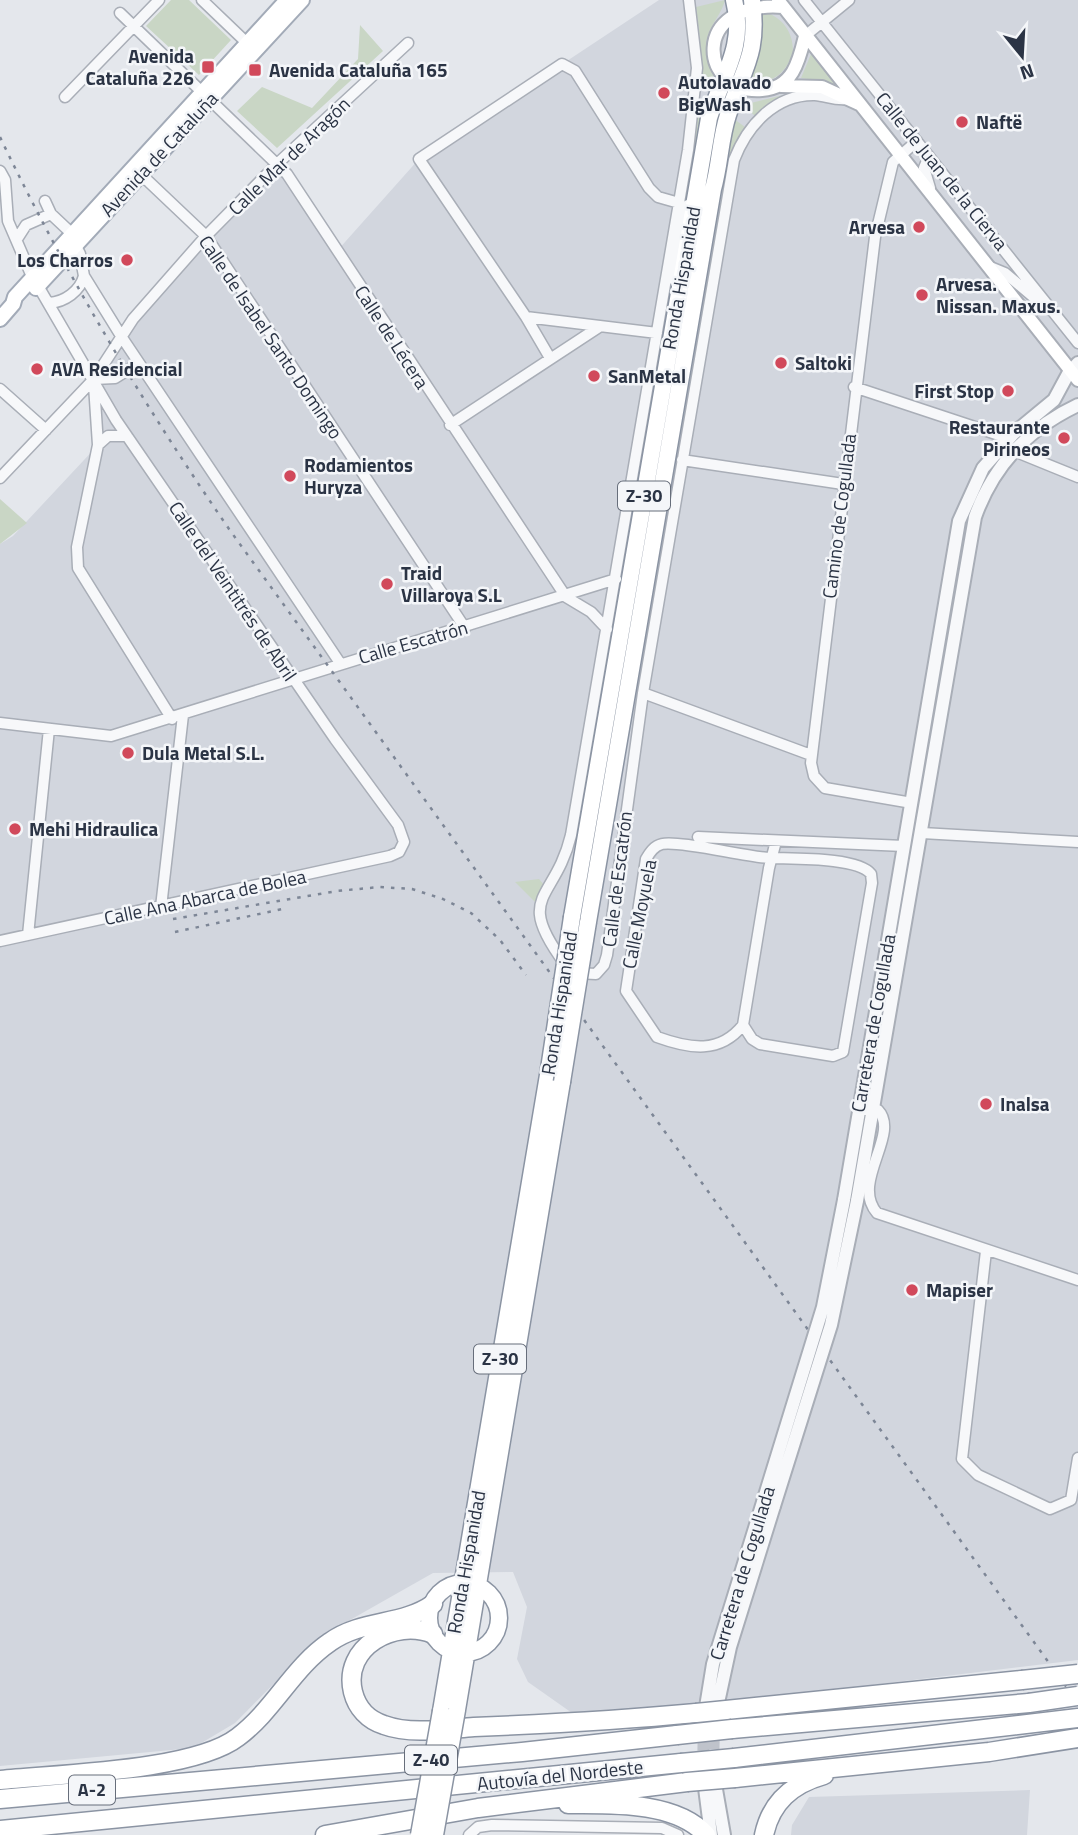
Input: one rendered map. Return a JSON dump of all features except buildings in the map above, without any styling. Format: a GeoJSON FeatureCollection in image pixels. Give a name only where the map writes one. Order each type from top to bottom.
{"type":"FeatureCollection","features":[{"type":"Feature","properties":{"kind":"highway","name":"Ronda Hispanidad"},"geometry":{"type":"LineString","coordinates":[[470,1584],[562,1082],[580,920],[640,524],[709,118],[734,82],[752,46],[752,2]]}},
{"type":"Feature","properties":{"kind":"highway","name":"Ronda Hispanidad"},"geometry":{"type":"LineString","coordinates":[[435,1835],[449,1711],[549,1069],[659,509],[734,82],[738,37],[735,3]]}},
{"type":"Feature","properties":{"kind":"highway"},"geometry":{"type":"LineString","coordinates":[[0,1780],[156,1764],[205,1755],[236,1739],[249,1728],[300,1669],[328,1642],[358,1626],[407,1618],[433,1604],[447,1588],[470,1584],[494,1599],[499,1620],[491,1640],[480,1648],[459,1651],[433,1633],[414,1629],[380,1636],[362,1651],[353,1666],[351,1681],[358,1704],[369,1718],[392,1728],[431,1729],[607,1721],[1078,1674]]}},
{"type":"Feature","properties":{"kind":"highway"},"geometry":{"type":"LineString","coordinates":[[433,1604],[429,1619],[433,1633]]}},
{"type":"Feature","properties":{"kind":"highway","name":"Autovía del Nordeste"},"geometry":{"type":"LineString","coordinates":[[0,1799],[1030,1703],[1078,1696]]}},
{"type":"Feature","properties":{"kind":"highway","name":"Ronda Hispanidad"},"geometry":{"type":"LineString","coordinates":[[419,1835],[449,1711]]}},
{"type":"Feature","properties":{"kind":"highway","name":"Autovía del Nordeste"},"geometry":{"type":"LineString","coordinates":[[0,1830],[734,1758],[1078,1718]]}},
{"type":"Feature","properties":{"kind":"highway"},"geometry":{"type":"LineString","coordinates":[[325,1835],[478,1808],[702,1780],[894,1762],[1078,1738]]}},
{"type":"Feature","properties":{"kind":"highway"},"geometry":{"type":"LineString","coordinates":[[764,1835],[774,1807],[794,1787],[828,1774],[894,1762]]}},
{"type":"Feature","properties":{"kind":"highway","name":"Z-40"},"geometry":{"type":"LineString","coordinates":[[0,1787],[118,1778],[185,1782]]}},
{"type":"Feature","properties":{"kind":"highway"},"geometry":{"type":"LineString","coordinates":[[478,1808],[485,1811],[562,1804],[630,1807],[686,1819],[709,1835]]}},
{"type":"Feature","properties":{"kind":"highway"},"geometry":{"type":"LineString","coordinates":[[52,1835],[165,1823],[185,1812]]}},
{"type":"Feature","properties":{"kind":"main road","name":"Avenida de Cataluña"},"geometry":{"type":"LineString","coordinates":[[206,95],[247,43],[287,0]]}},
{"type":"Feature","properties":{"kind":"main road","name":"Avenida de Cataluña"},"geometry":{"type":"LineString","coordinates":[[0,318],[13,304],[22,303],[35,281],[206,95],[302,0]]}},
{"type":"Feature","properties":{"kind":"main road"},"geometry":{"type":"LineString","coordinates":[[853,102],[822,87],[780,86],[762,90],[734,82],[716,58],[715,36],[724,16],[735,3],[781,4],[853,102],[1075,371]]}},
{"type":"Feature","properties":{"kind":"main road"},"geometry":{"type":"LineString","coordinates":[[780,86],[796,68],[806,36]]}},
{"type":"Feature","properties":{"kind":"street"},"geometry":{"type":"LineString","coordinates":[[65,97],[159,0]]}},
{"type":"Feature","properties":{"kind":"street"},"geometry":{"type":"LineString","coordinates":[[202,0],[247,43]]}},
{"type":"Feature","properties":{"kind":"street","name":"Calle de Escatrón"},"geometry":{"type":"LineString","coordinates":[[689,0],[696,47],[696,90],[649,386],[571,835],[564,861],[543,896],[538,912],[546,938],[570,970],[580,975],[598,972],[607,955],[643,693],[732,168],[750,129],[772,109],[794,99],[818,95],[837,101],[853,102]]}},
{"type":"Feature","properties":{"kind":"street","name":"Calle de Juan de la Cierva"},"geometry":{"type":"LineString","coordinates":[[804,0],[812,11],[826,18],[917,141],[1078,343]]}},
{"type":"Feature","properties":{"kind":"street"},"geometry":{"type":"LineString","coordinates":[[806,36],[849,0]]}},
{"type":"Feature","properties":{"kind":"street","name":"Calle de Lécera"},"geometry":{"type":"LineString","coordinates":[[120,13],[277,164],[566,597]]}},
{"type":"Feature","properties":{"kind":"street","name":"Calle Mar de Aragón"},"geometry":{"type":"LineString","coordinates":[[123,339],[133,319],[206,236],[277,164],[408,43]]}},
{"type":"Feature","properties":{"kind":"street"},"geometry":{"type":"LineString","coordinates":[[550,358],[526,317],[419,159],[562,64],[575,71],[649,188],[658,197],[678,203]]}},
{"type":"Feature","properties":{"kind":"street"},"geometry":{"type":"LineString","coordinates":[[899,155],[917,141]]}},
{"type":"Feature","properties":{"kind":"street","name":"Camino de Cogullada"},"geometry":{"type":"LineString","coordinates":[[899,155],[893,162],[875,237],[854,387],[811,755],[814,776],[825,788],[912,803]]}},
{"type":"Feature","properties":{"kind":"street"},"geometry":{"type":"LineString","coordinates":[[929,156],[924,168],[925,177],[936,201]]}},
{"type":"Feature","properties":{"kind":"street","name":"Calle del Veintitrés de Abril"},"geometry":{"type":"LineString","coordinates":[[0,171],[5,180],[8,221],[35,281],[127,436],[294,680],[398,825],[404,842]]}},
{"type":"Feature","properties":{"kind":"street","name":"Ronda Hispanidad"},"geometry":{"type":"LineString","coordinates":[[661,312],[673,280],[684,218],[700,171]]}},
{"type":"Feature","properties":{"kind":"street","name":"Calle de Escatrón"},"geometry":{"type":"LineString","coordinates":[[718,173],[720,236]]}},
{"type":"Feature","properties":{"kind":"street","name":"Calle de Isabel Santo Domingo"},"geometry":{"type":"LineString","coordinates":[[133,175],[206,236],[465,628]]}},
{"type":"Feature","properties":{"kind":"street"},"geometry":{"type":"LineString","coordinates":[[45,201],[51,214],[73,239],[84,276],[123,339],[340,663]]}},
{"type":"Feature","properties":{"kind":"street"},"geometry":{"type":"LineString","coordinates":[[17,239],[26,225],[51,214]]}},
{"type":"Feature","properties":{"kind":"street"},"geometry":{"type":"LineString","coordinates":[[987,266],[1005,273],[1060,320]]}},
{"type":"Feature","properties":{"kind":"street"},"geometry":{"type":"LineString","coordinates":[[49,303],[69,296],[81,286],[84,276]]}},
{"type":"Feature","properties":{"kind":"street"},"geometry":{"type":"LineString","coordinates":[[526,317],[657,332]]}},
{"type":"Feature","properties":{"kind":"street"},"geometry":{"type":"LineString","coordinates":[[450,425],[599,327]]}},
{"type":"Feature","properties":{"kind":"street"},"geometry":{"type":"LineString","coordinates":[[0,478],[94,379],[103,361],[123,339]]}},
{"type":"Feature","properties":{"kind":"street"},"geometry":{"type":"LineString","coordinates":[[94,379],[115,378],[139,363]]}},
{"type":"Feature","properties":{"kind":"street","name":"Carretera de Cogullada"},"geometry":{"type":"LineString","coordinates":[[711,1712],[768,1504],[831,1325],[850,1200],[858,1110],[959,521],[983,468],[1009,438],[1054,400],[1075,371]]}},
{"type":"Feature","properties":{"kind":"street","name":"Ronda Hispanidad"},"geometry":{"type":"LineString","coordinates":[[659,509],[671,477],[687,400],[697,377]]}},
{"type":"Feature","properties":{"kind":"street"},"geometry":{"type":"LineString","coordinates":[[94,379],[98,445],[77,547],[78,568],[178,717],[161,907]]}},
{"type":"Feature","properties":{"kind":"street","name":"Calle de Escatrón"},"geometry":{"type":"LineString","coordinates":[[640,524],[639,495],[649,435],[649,386]]}},
{"type":"Feature","properties":{"kind":"street"},"geometry":{"type":"LineString","coordinates":[[854,387],[1009,438]]}},
{"type":"Feature","properties":{"kind":"street"},"geometry":{"type":"LineString","coordinates":[[0,389],[46,430]]}},
{"type":"Feature","properties":{"kind":"street","name":"Carretera de Cogullada"},"geometry":{"type":"LineString","coordinates":[[850,1200],[874,1108],[975,517],[994,475],[1014,451],[1041,426],[1078,405]]}},
{"type":"Feature","properties":{"kind":"street"},"geometry":{"type":"LineString","coordinates":[[98,445],[108,436],[127,436]]}},
{"type":"Feature","properties":{"kind":"street"},"geometry":{"type":"LineString","coordinates":[[1014,451],[1078,477]]}},
{"type":"Feature","properties":{"kind":"street"},"geometry":{"type":"LineString","coordinates":[[682,460],[843,484]]}},
{"type":"Feature","properties":{"kind":"street","name":"Calle Escatrón"},"geometry":{"type":"LineString","coordinates":[[0,723],[111,736],[178,717],[340,663],[566,597],[616,579]]}},
{"type":"Feature","properties":{"kind":"street"},"geometry":{"type":"LineString","coordinates":[[566,597],[591,612],[607,629]]}},
{"type":"Feature","properties":{"kind":"street"},"geometry":{"type":"LineString","coordinates":[[643,693],[811,755]]}},
{"type":"Feature","properties":{"kind":"street"},"geometry":{"type":"LineString","coordinates":[[28,935],[49,729]]}},
{"type":"Feature","properties":{"kind":"street"},"geometry":{"type":"LineString","coordinates":[[922,832],[1078,842]]}},
{"type":"Feature","properties":{"kind":"street"},"geometry":{"type":"LineString","coordinates":[[698,837],[904,846]]}},
{"type":"Feature","properties":{"kind":"street"},"geometry":{"type":"LineString","coordinates":[[743,1025],[776,841]]}},
{"type":"Feature","properties":{"kind":"street","name":"Calle Ana Abarca de Bolea"},"geometry":{"type":"LineString","coordinates":[[0,941],[390,856],[399,852],[404,842]]}},
{"type":"Feature","properties":{"kind":"street","name":"Calle Moyuela"},"geometry":{"type":"LineString","coordinates":[[670,844],[771,858],[858,864],[871,874],[870,897],[841,1055],[832,1056],[760,1044],[752,1039],[743,1025],[734,1037],[712,1048],[664,1040],[653,1033],[628,995],[626,985],[646,859],[655,848],[670,844]]}},
{"type":"Feature","properties":{"kind":"street"},"geometry":{"type":"LineString","coordinates":[[858,1110],[874,1108],[881,1112],[886,1121],[884,1136],[875,1155],[869,1193],[871,1206],[877,1213],[1078,1280]]}},
{"type":"Feature","properties":{"kind":"street"},"geometry":{"type":"LineString","coordinates":[[986,1251],[962,1459],[978,1475],[1050,1509],[1071,1500],[1078,1458]]}},
{"type":"Feature","properties":{"kind":"street"},"geometry":{"type":"LineString","coordinates":[[702,1780],[709,1835]]}},
{"type":"Feature","properties":{"kind":"street"},"geometry":{"type":"LineString","coordinates":[[702,1780],[724,1835]]}},
{"type":"Feature","properties":{"kind":"street"},"geometry":{"type":"LineString","coordinates":[[469,1835],[478,1827],[492,1825],[662,1828],[678,1835]]}},
{"type":"Feature","properties":{"kind":"shaded area"},"geometry":{"type":"Polygon","coordinates":[[[659,0],[1078,0],[1078,1660],[582,1720],[528,1682],[517,1659],[527,1607],[513,1572],[433,1573],[320,1637],[235,1723],[193,1748],[0,1766],[0,544],[13,536],[98,445],[94,379],[123,339],[206,236],[277,164],[337,251],[419,159],[659,0]]]}},
{"type":"Feature","properties":{"kind":"shaded area"},"geometry":{"type":"Polygon","coordinates":[[[1030,1790],[1027,1835],[791,1835],[792,1825],[809,1797],[1030,1790]]]}},
{"type":"Feature","properties":{"kind":"green space"},"geometry":{"type":"Polygon","coordinates":[[[171,0],[189,0],[231,40],[199,75],[146,26],[171,0]]]}},
{"type":"Feature","properties":{"kind":"green space"},"geometry":{"type":"Polygon","coordinates":[[[725,0],[711,28],[706,47],[714,80],[714,92],[701,87],[696,7],[725,0]]]}},
{"type":"Feature","properties":{"kind":"green space"},"geometry":{"type":"Polygon","coordinates":[[[765,12],[786,27],[793,51],[780,74],[755,83],[751,80],[761,43],[761,13],[765,12]]]}},
{"type":"Feature","properties":{"kind":"green space"},"geometry":{"type":"Polygon","coordinates":[[[360,25],[383,51],[277,148],[237,111],[262,87],[312,108],[358,59],[360,25]]]}},
{"type":"Feature","properties":{"kind":"green space"},"geometry":{"type":"Polygon","coordinates":[[[811,54],[829,76],[835,77],[841,89],[822,81],[801,78],[811,54]]]}},
{"type":"Feature","properties":{"kind":"green space"},"geometry":{"type":"Polygon","coordinates":[[[804,90],[777,100],[755,116],[743,105],[804,90]]]}},
{"type":"Feature","properties":{"kind":"green space"},"geometry":{"type":"Polygon","coordinates":[[[700,101],[708,105],[689,181],[688,179],[700,101]]]}},
{"type":"Feature","properties":{"kind":"green space"},"geometry":{"type":"Polygon","coordinates":[[[734,119],[745,127],[732,151],[724,184],[734,119]]]}},
{"type":"Feature","properties":{"kind":"green space"},"geometry":{"type":"Polygon","coordinates":[[[0,499],[27,523],[0,544],[0,499]]]}},
{"type":"Feature","properties":{"kind":"green space"},"geometry":{"type":"Polygon","coordinates":[[[539,879],[545,886],[536,903],[515,882],[539,879]]]}},
{"type":"Feature","properties":{"kind":"tunnel"},"geometry":{"type":"LineString","coordinates":[[703,1769],[704,1724]]}},
{"type":"Feature","properties":{"kind":"tunnel"},"geometry":{"type":"LineString","coordinates":[[713,1767],[714,1726]]}},
{"type":"Feature","properties":{"kind":"railway"},"geometry":{"type":"LineString","coordinates":[[0,137],[107,338],[229,529],[1078,1703]]}},
{"type":"Feature","properties":{"kind":"railway"},"geometry":{"type":"LineString","coordinates":[[173,919],[337,891],[380,887],[412,889],[443,899],[471,913],[500,940],[526,975]]}},
{"type":"Feature","properties":{"kind":"railway"},"geometry":{"type":"LineString","coordinates":[[175,932],[287,908]]}},
{"type":"Feature","properties":{"kind":"place","name":"Avenida Cataluña 226"},"geometry":{"type":"Point","coordinates":[208,67]}},
{"type":"Feature","properties":{"kind":"place","name":"Avenida Cataluña 165"},"geometry":{"type":"Point","coordinates":[255,70]}},
{"type":"Feature","properties":{"kind":"place","name":"Autolavado BigWash"},"geometry":{"type":"Point","coordinates":[664,93]}},
{"type":"Feature","properties":{"kind":"place","name":"Naftë"},"geometry":{"type":"Point","coordinates":[962,122]}},
{"type":"Feature","properties":{"kind":"place","name":"Arvesa"},"geometry":{"type":"Point","coordinates":[919,227]}},
{"type":"Feature","properties":{"kind":"place","name":"Los Charros"},"geometry":{"type":"Point","coordinates":[127,260]}},
{"type":"Feature","properties":{"kind":"place","name":"Arvesa. Nissan. Maxus."},"geometry":{"type":"Point","coordinates":[922,295]}},
{"type":"Feature","properties":{"kind":"place","name":"Saltoki"},"geometry":{"type":"Point","coordinates":[781,363]}},
{"type":"Feature","properties":{"kind":"place","name":"AVA Residencial"},"geometry":{"type":"Point","coordinates":[37,369]}},
{"type":"Feature","properties":{"kind":"place","name":"SanMetal"},"geometry":{"type":"Point","coordinates":[594,376]}},
{"type":"Feature","properties":{"kind":"place","name":"First Stop"},"geometry":{"type":"Point","coordinates":[1008,391]}},
{"type":"Feature","properties":{"kind":"place","name":"Restaurante Pirineos"},"geometry":{"type":"Point","coordinates":[1064,438]}},
{"type":"Feature","properties":{"kind":"place","name":"Rodamientos Huryza"},"geometry":{"type":"Point","coordinates":[290,476]}},
{"type":"Feature","properties":{"kind":"place","name":"Traid Villaroya S.L"},"geometry":{"type":"Point","coordinates":[387,584]}},
{"type":"Feature","properties":{"kind":"place","name":"Dula Metal S.L."},"geometry":{"type":"Point","coordinates":[128,753]}},
{"type":"Feature","properties":{"kind":"place","name":"Mehi Hidraulica"},"geometry":{"type":"Point","coordinates":[15,829]}},
{"type":"Feature","properties":{"kind":"place","name":"Inalsa"},"geometry":{"type":"Point","coordinates":[986,1104]}},
{"type":"Feature","properties":{"kind":"place","name":"Mapiser"},"geometry":{"type":"Point","coordinates":[912,1290]}}]}
